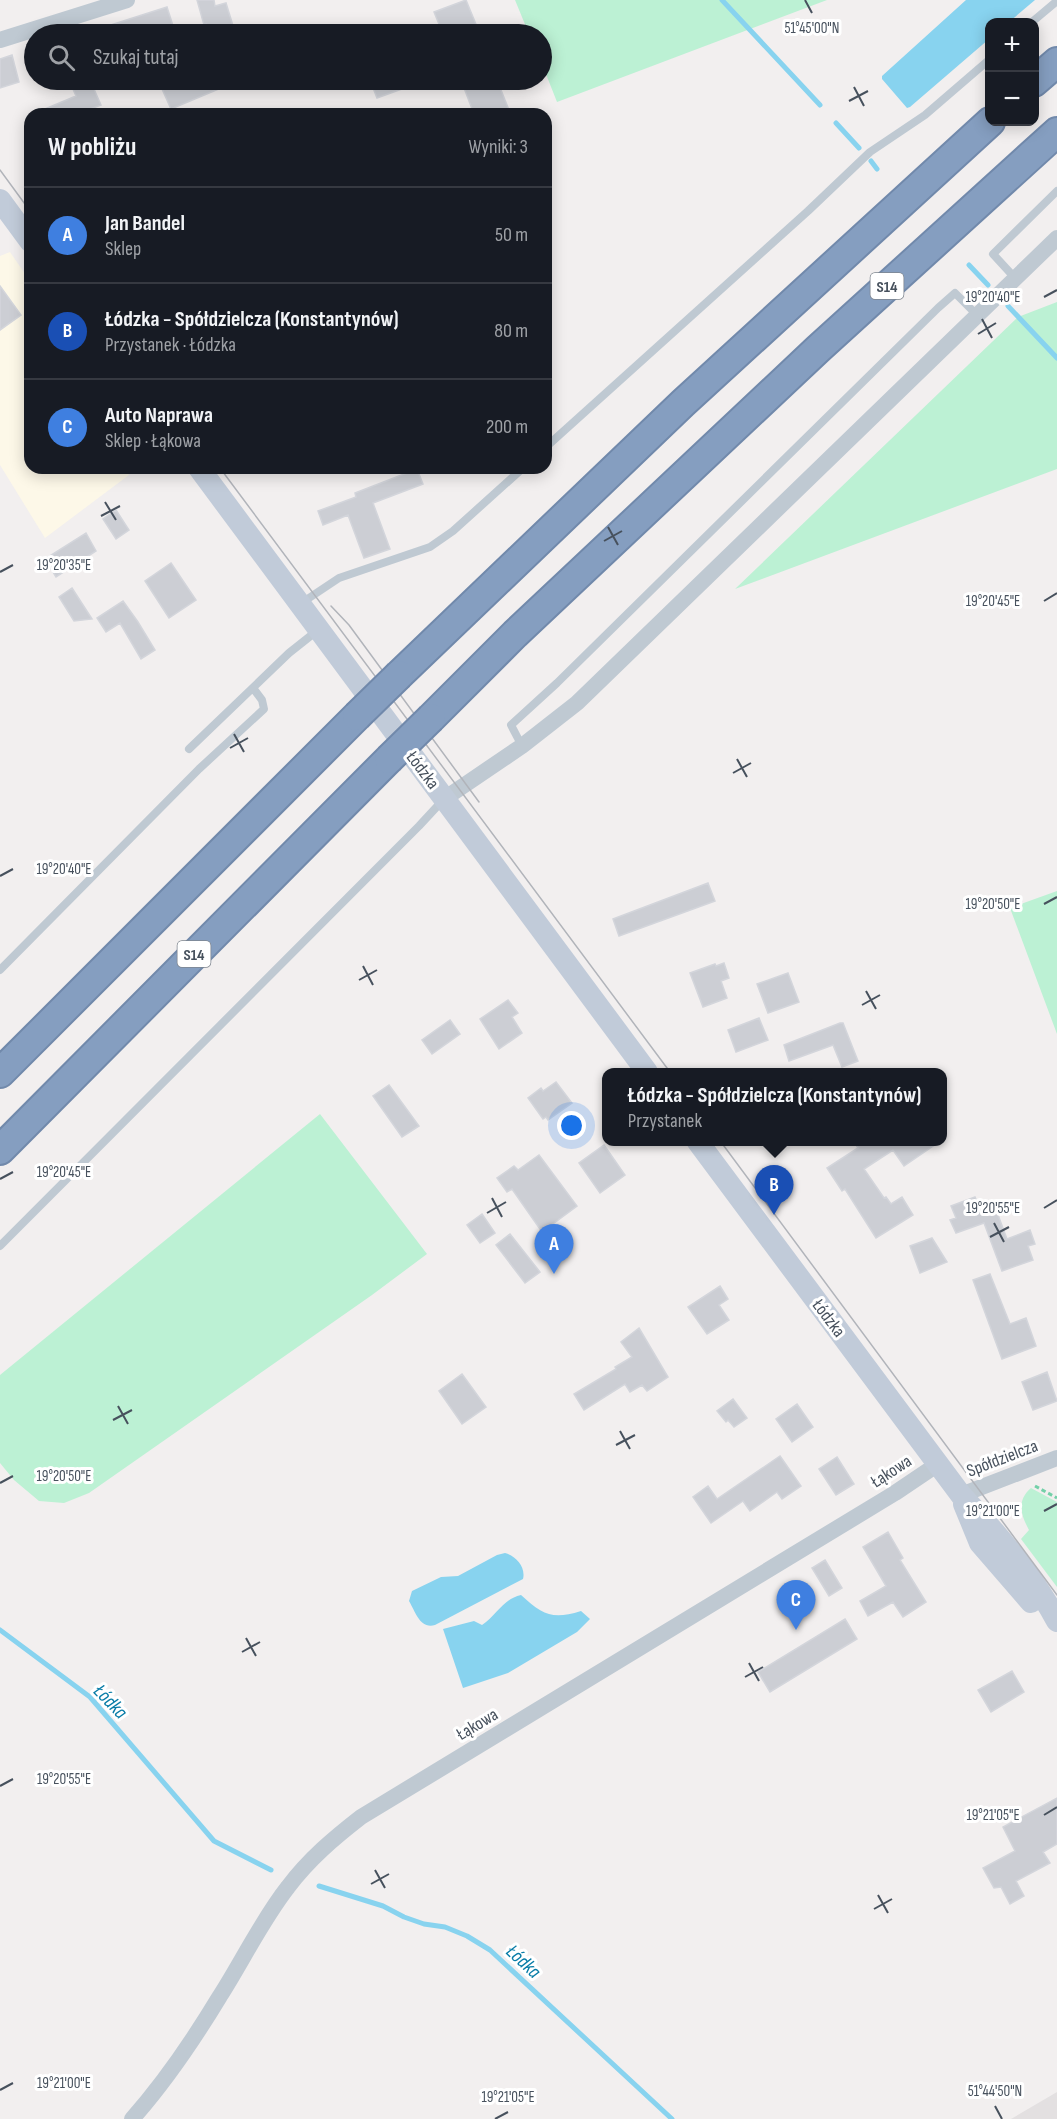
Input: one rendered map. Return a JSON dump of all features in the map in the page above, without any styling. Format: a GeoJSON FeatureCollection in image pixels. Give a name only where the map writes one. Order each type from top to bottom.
{"type":"FeatureCollection","features":[{"type":"Feature","properties":{"kind":"highway"},"geometry":{"type":"LineString","coordinates":[[1039,78],[1057,62]]}},
{"type":"Feature","properties":{"kind":"highway"},"geometry":{"type":"LineString","coordinates":[[0,1072],[399,675],[683,403],[986,126]]}},
{"type":"Feature","properties":{"kind":"highway","name":"S14"},"geometry":{"type":"LineString","coordinates":[[0,1150],[515,634],[818,349],[1057,132]]}},
{"type":"Feature","properties":{"kind":"main road"},"geometry":{"type":"LineString","coordinates":[[0,200],[24,233]]}},
{"type":"Feature","properties":{"kind":"main road","name":"Łódzka"},"geometry":{"type":"LineString","coordinates":[[203,474],[644,1068]]}},
{"type":"Feature","properties":{"kind":"main road","name":"Łódzka"},"geometry":{"type":"LineString","coordinates":[[701,1146],[960,1494],[986,1521],[1057,1621]]}},
{"type":"Feature","properties":{"kind":"main road","name":"Łódzka"},"geometry":{"type":"LineString","coordinates":[[960,1494],[974,1532],[989,1556],[1044,1617],[1057,1628]]}},
{"type":"Feature","properties":{"kind":"street"},"geometry":{"type":"LineString","coordinates":[[51,24],[127,0]]}},
{"type":"Feature","properties":{"kind":"street"},"geometry":{"type":"LineString","coordinates":[[0,40],[24,32]]}},
{"type":"Feature","properties":{"kind":"street"},"geometry":{"type":"LineString","coordinates":[[444,799],[522,746],[577,703],[1057,238]]}},
{"type":"Feature","properties":{"kind":"street","name":"Spółdzielcza"},"geometry":{"type":"LineString","coordinates":[[960,1494],[1057,1458]]}},
{"type":"Feature","properties":{"kind":"street","name":"Łąkowa"},"geometry":{"type":"LineString","coordinates":[[132,2119],[180,2057],[220,1997],[273,1908],[299,1873],[328,1843],[361,1817],[895,1493],[938,1464]]}},
{"type":"Feature","properties":{"kind":"lane"},"geometry":{"type":"LineString","coordinates":[[1037,18],[1057,1]]}},
{"type":"Feature","properties":{"kind":"lane"},"geometry":{"type":"LineString","coordinates":[[552,442],[870,152],[925,115],[985,63]]}},
{"type":"Feature","properties":{"kind":"lane"},"geometry":{"type":"LineString","coordinates":[[1015,278],[993,254],[1057,191]]}},
{"type":"Feature","properties":{"kind":"lane"},"geometry":{"type":"LineString","coordinates":[[522,746],[511,725],[557,683],[938,308],[955,293],[977,315]]}},
{"type":"Feature","properties":{"kind":"lane"},"geometry":{"type":"LineString","coordinates":[[300,604],[339,578],[430,547],[453,531],[516,474]]}},
{"type":"Feature","properties":{"kind":"lane"},"geometry":{"type":"LineString","coordinates":[[189,749],[289,653],[319,630]]}},
{"type":"Feature","properties":{"kind":"lane"},"geometry":{"type":"LineString","coordinates":[[0,970],[199,769],[264,709],[262,700],[253,688]]}},
{"type":"Feature","properties":{"kind":"lane"},"geometry":{"type":"LineString","coordinates":[[0,1246],[444,799]]}},
{"type":"Feature","properties":{"kind":"path"},"geometry":{"type":"LineString","coordinates":[[1030,1484],[1057,1498]]}},
{"type":"Feature","properties":{"kind":"shaded area"},"geometry":{"type":"Polygon","coordinates":[[[10,252],[24,272],[24,474],[129,475],[45,538],[0,465],[0,256],[10,252]]]}},
{"type":"Feature","properties":{"kind":"shaded area"},"geometry":{"type":"Polygon","coordinates":[[[1057,2092],[1057,2119],[1011,2119],[1057,2092]]]}},
{"type":"Feature","properties":{"kind":"green space"},"geometry":{"type":"Polygon","coordinates":[[[515,0],[827,0],[557,102],[552,89],[552,24],[525,24],[515,0]]]}},
{"type":"Feature","properties":{"kind":"green space"},"geometry":{"type":"Polygon","coordinates":[[[1057,302],[1057,469],[735,589],[1018,317],[1057,302]]]}},
{"type":"Feature","properties":{"kind":"green space"},"geometry":{"type":"Polygon","coordinates":[[[1057,891],[1057,1034],[1010,908],[1057,891]]]}},
{"type":"Feature","properties":{"kind":"green space"},"geometry":{"type":"Polygon","coordinates":[[[320,1114],[427,1254],[89,1493],[64,1503],[39,1501],[14,1480],[0,1463],[0,1375],[320,1114]]]}},
{"type":"Feature","properties":{"kind":"green space"},"geometry":{"type":"Polygon","coordinates":[[[1031,1488],[1057,1502],[1057,1587],[1021,1539],[1029,1530],[1021,1508],[1023,1498],[1031,1488]]]}},
{"type":"Feature","properties":{"kind":"water"},"geometry":{"type":"Polygon","coordinates":[[[966,0],[1035,0],[1014,18],[985,18],[985,42],[910,107],[907,108],[882,79],[882,76],[966,0]]]}},
{"type":"Feature","properties":{"kind":"water"},"geometry":{"type":"Polygon","coordinates":[[[505,1553],[519,1563],[523,1570],[523,1579],[435,1625],[426,1625],[419,1619],[409,1601],[412,1591],[441,1577],[458,1576],[505,1553]]]}},
{"type":"Feature","properties":{"kind":"water"},"geometry":{"type":"Polygon","coordinates":[[[521,1595],[548,1614],[562,1615],[581,1611],[590,1619],[577,1632],[508,1673],[463,1688],[443,1629],[474,1621],[482,1625],[509,1600],[521,1595]]]}},
{"type":"Feature","properties":{"kind":"building"},"geometry":{"type":"Polygon","coordinates":[[[197,0],[214,0],[215,6],[226,3],[232,24],[204,24],[197,0]]]}},
{"type":"Feature","properties":{"kind":"building"},"geometry":{"type":"Polygon","coordinates":[[[466,0],[476,24],[439,24],[434,12],[466,0]]]}},
{"type":"Feature","properties":{"kind":"building"},"geometry":{"type":"Polygon","coordinates":[[[167,7],[172,24],[114,24],[167,7]]]}},
{"type":"Feature","properties":{"kind":"building"},"geometry":{"type":"Polygon","coordinates":[[[12,55],[19,82],[0,88],[0,59],[12,55]]]}},
{"type":"Feature","properties":{"kind":"building"},"geometry":{"type":"Polygon","coordinates":[[[73,90],[94,90],[101,105],[93,108],[47,108],[76,96],[73,90]]]}},
{"type":"Feature","properties":{"kind":"building"},"geometry":{"type":"Polygon","coordinates":[[[162,90],[216,90],[173,108],[171,108],[162,90]]]}},
{"type":"Feature","properties":{"kind":"building"},"geometry":{"type":"Polygon","coordinates":[[[374,90],[399,90],[377,98],[374,90]]]}},
{"type":"Feature","properties":{"kind":"building"},"geometry":{"type":"Polygon","coordinates":[[[465,90],[501,90],[508,108],[472,108],[465,90]]]}},
{"type":"Feature","properties":{"kind":"building"},"geometry":{"type":"Polygon","coordinates":[[[0,286],[21,315],[0,330],[0,286]]]}},
{"type":"Feature","properties":{"kind":"building"},"geometry":{"type":"Polygon","coordinates":[[[404,474],[419,474],[423,484],[373,503],[390,549],[364,558],[348,515],[323,525],[318,511],[356,497],[355,493],[404,474]]]}},
{"type":"Feature","properties":{"kind":"building"},"geometry":{"type":"Polygon","coordinates":[[[116,510],[129,530],[116,539],[103,519],[116,510]]]}},
{"type":"Feature","properties":{"kind":"building"},"geometry":{"type":"Polygon","coordinates":[[[86,533],[96,551],[56,577],[45,559],[86,533]]]}},
{"type":"Feature","properties":{"kind":"building"},"geometry":{"type":"Polygon","coordinates":[[[171,563],[196,600],[169,618],[145,581],[171,563]]]}},
{"type":"Feature","properties":{"kind":"building"},"geometry":{"type":"Polygon","coordinates":[[[72,588],[92,619],[74,621],[59,597],[72,588]]]}},
{"type":"Feature","properties":{"kind":"building"},"geometry":{"type":"Polygon","coordinates":[[[123,601],[155,650],[141,659],[120,623],[106,632],[97,618],[123,601]]]}},
{"type":"Feature","properties":{"kind":"building"},"geometry":{"type":"Polygon","coordinates":[[[708,883],[715,901],[619,936],[613,919],[708,883]]]}},
{"type":"Feature","properties":{"kind":"building"},"geometry":{"type":"Polygon","coordinates":[[[724,963],[729,978],[721,981],[727,998],[703,1007],[690,973],[724,963]]]}},
{"type":"Feature","properties":{"kind":"building"},"geometry":{"type":"Polygon","coordinates":[[[788,973],[799,1002],[768,1013],[757,984],[788,973]]]}},
{"type":"Feature","properties":{"kind":"building"},"geometry":{"type":"Polygon","coordinates":[[[508,1000],[518,1013],[512,1017],[522,1033],[499,1049],[480,1019],[508,1000]]]}},
{"type":"Feature","properties":{"kind":"building"},"geometry":{"type":"Polygon","coordinates":[[[759,1018],[768,1040],[736,1052],[728,1030],[759,1018]]]}},
{"type":"Feature","properties":{"kind":"building"},"geometry":{"type":"Polygon","coordinates":[[[450,1020],[460,1034],[432,1054],[422,1040],[450,1020]]]}},
{"type":"Feature","properties":{"kind":"building"},"geometry":{"type":"Polygon","coordinates":[[[843,1023],[858,1061],[842,1067],[833,1045],[789,1061],[784,1045],[843,1023]]]}},
{"type":"Feature","properties":{"kind":"building"},"geometry":{"type":"Polygon","coordinates":[[[556,1082],[572,1103],[548,1120],[546,1117],[543,1119],[528,1098],[541,1088],[543,1091],[556,1082]]]}},
{"type":"Feature","properties":{"kind":"building"},"geometry":{"type":"Polygon","coordinates":[[[389,1085],[419,1126],[402,1137],[373,1096],[389,1085]]]}},
{"type":"Feature","properties":{"kind":"building"},"geometry":{"type":"Polygon","coordinates":[[[605,1146],[625,1175],[600,1193],[579,1163],[605,1146]]]}},
{"type":"Feature","properties":{"kind":"building"},"geometry":{"type":"Polygon","coordinates":[[[857,1146],[933,1146],[904,1166],[893,1150],[864,1169],[884,1198],[886,1197],[891,1204],[902,1197],[913,1215],[876,1238],[845,1189],[842,1191],[827,1168],[858,1148],[857,1146]]]}},
{"type":"Feature","properties":{"kind":"building"},"geometry":{"type":"Polygon","coordinates":[[[539,1155],[577,1206],[542,1232],[512,1189],[507,1192],[497,1178],[514,1166],[518,1170],[539,1155]]]}},
{"type":"Feature","properties":{"kind":"building"},"geometry":{"type":"Polygon","coordinates":[[[975,1197],[980,1209],[994,1204],[1007,1239],[1030,1230],[1035,1244],[1028,1246],[1033,1260],[1002,1271],[984,1223],[956,1233],[950,1220],[956,1218],[951,1206],[975,1197]]]}},
{"type":"Feature","properties":{"kind":"building"},"geometry":{"type":"Polygon","coordinates":[[[482,1214],[495,1233],[480,1243],[467,1225],[482,1214]]]}},
{"type":"Feature","properties":{"kind":"building"},"geometry":{"type":"Polygon","coordinates":[[[510,1234],[540,1272],[525,1283],[496,1245],[510,1234]]]}},
{"type":"Feature","properties":{"kind":"building"},"geometry":{"type":"Polygon","coordinates":[[[932,1238],[947,1262],[920,1273],[910,1246],[932,1238]]]}},
{"type":"Feature","properties":{"kind":"building"},"geometry":{"type":"Polygon","coordinates":[[[990,1274],[1010,1324],[1026,1318],[1036,1346],[1002,1359],[973,1280],[990,1274]]]}},
{"type":"Feature","properties":{"kind":"building"},"geometry":{"type":"Polygon","coordinates":[[[720,1286],[728,1299],[719,1305],[729,1320],[707,1334],[688,1307],[720,1286]]]}},
{"type":"Feature","properties":{"kind":"building"},"geometry":{"type":"Polygon","coordinates":[[[639,1328],[668,1377],[647,1391],[642,1385],[630,1392],[625,1384],[584,1410],[574,1394],[632,1357],[621,1342],[639,1328]]]}},
{"type":"Feature","properties":{"kind":"building"},"geometry":{"type":"Polygon","coordinates":[[[1047,1372],[1057,1401],[1033,1410],[1022,1382],[1047,1372]]]}},
{"type":"Feature","properties":{"kind":"building"},"geometry":{"type":"Polygon","coordinates":[[[462,1374],[486,1407],[462,1424],[439,1391],[462,1374]]]}},
{"type":"Feature","properties":{"kind":"building"},"geometry":{"type":"Polygon","coordinates":[[[733,1399],[747,1418],[734,1427],[728,1420],[726,1422],[717,1411],[733,1399]]]}},
{"type":"Feature","properties":{"kind":"building"},"geometry":{"type":"Polygon","coordinates":[[[797,1404],[813,1427],[792,1442],[776,1419],[797,1404]]]}},
{"type":"Feature","properties":{"kind":"building"},"geometry":{"type":"Polygon","coordinates":[[[780,1456],[801,1486],[782,1499],[777,1492],[750,1511],[743,1501],[711,1523],[693,1497],[708,1486],[717,1499],[780,1456]]]}},
{"type":"Feature","properties":{"kind":"building"},"geometry":{"type":"Polygon","coordinates":[[[837,1457],[854,1484],[836,1495],[819,1469],[837,1457]]]}},
{"type":"Feature","properties":{"kind":"building"},"geometry":{"type":"Polygon","coordinates":[[[888,1532],[903,1558],[900,1560],[926,1602],[903,1617],[893,1602],[868,1616],[860,1601],[886,1586],[863,1547],[888,1532]]]}},
{"type":"Feature","properties":{"kind":"building"},"geometry":{"type":"Polygon","coordinates":[[[825,1560],[842,1588],[829,1596],[812,1568],[825,1560]]]}},
{"type":"Feature","properties":{"kind":"building"},"geometry":{"type":"Polygon","coordinates":[[[845,1619],[857,1639],[770,1692],[758,1672],[845,1619]]]}},
{"type":"Feature","properties":{"kind":"building"},"geometry":{"type":"Polygon","coordinates":[[[1012,1671],[1024,1692],[991,1712],[978,1690],[1012,1671]]]}},
{"type":"Feature","properties":{"kind":"building"},"geometry":{"type":"Polygon","coordinates":[[[1057,1798],[1057,1844],[1043,1852],[1050,1863],[1016,1881],[1024,1896],[1010,1904],[1001,1887],[994,1888],[983,1868],[1015,1851],[1003,1827],[1057,1798]]]}},
{"type":"Feature","properties":{"kind":"waterway"},"geometry":{"type":"LineString","coordinates":[[722,0],[820,105]]}},
{"type":"Feature","properties":{"kind":"waterway"},"geometry":{"type":"LineString","coordinates":[[836,123],[859,148]]}},
{"type":"Feature","properties":{"kind":"waterway"},"geometry":{"type":"LineString","coordinates":[[871,161],[877,169]]}},
{"type":"Feature","properties":{"kind":"waterway"},"geometry":{"type":"LineString","coordinates":[[969,265],[988,285]]}},
{"type":"Feature","properties":{"kind":"waterway"},"geometry":{"type":"LineString","coordinates":[[1008,306],[1057,358]]}},
{"type":"Feature","properties":{"kind":"waterway","name":"Łódka"},"geometry":{"type":"LineString","coordinates":[[0,1630],[90,1697],[214,1841],[271,1870]]}},
{"type":"Feature","properties":{"kind":"waterway","name":"Łódka"},"geometry":{"type":"LineString","coordinates":[[319,1886],[383,1906],[424,1924],[445,1927],[467,1936],[490,1950],[672,2119]]}},
{"type":"Feature","properties":{"kind":"tram line"},"geometry":{"type":"LineString","coordinates":[[0,170],[24,203]]}},
{"type":"Feature","properties":{"kind":"tram line"},"geometry":{"type":"LineString","coordinates":[[224,474],[667,1068]]}},
{"type":"Feature","properties":{"kind":"tram line"},"geometry":{"type":"LineString","coordinates":[[331,606],[349,625],[479,802]]}},
{"type":"Feature","properties":{"kind":"tram line"},"geometry":{"type":"LineString","coordinates":[[724,1146],[1057,1595]]}},
{"type":"Feature","properties":{"kind":"place","name":"Łódzka - Spółdzielcza (Konstantynów)"},"geometry":{"type":"Point","coordinates":[774,1215]}},
{"type":"Feature","properties":{"kind":"place","name":"Jan Bandel"},"geometry":{"type":"Point","coordinates":[554,1274]}},
{"type":"Feature","properties":{"kind":"place","name":"Auto Naprawa"},"geometry":{"type":"Point","coordinates":[796,1630]}}]}
